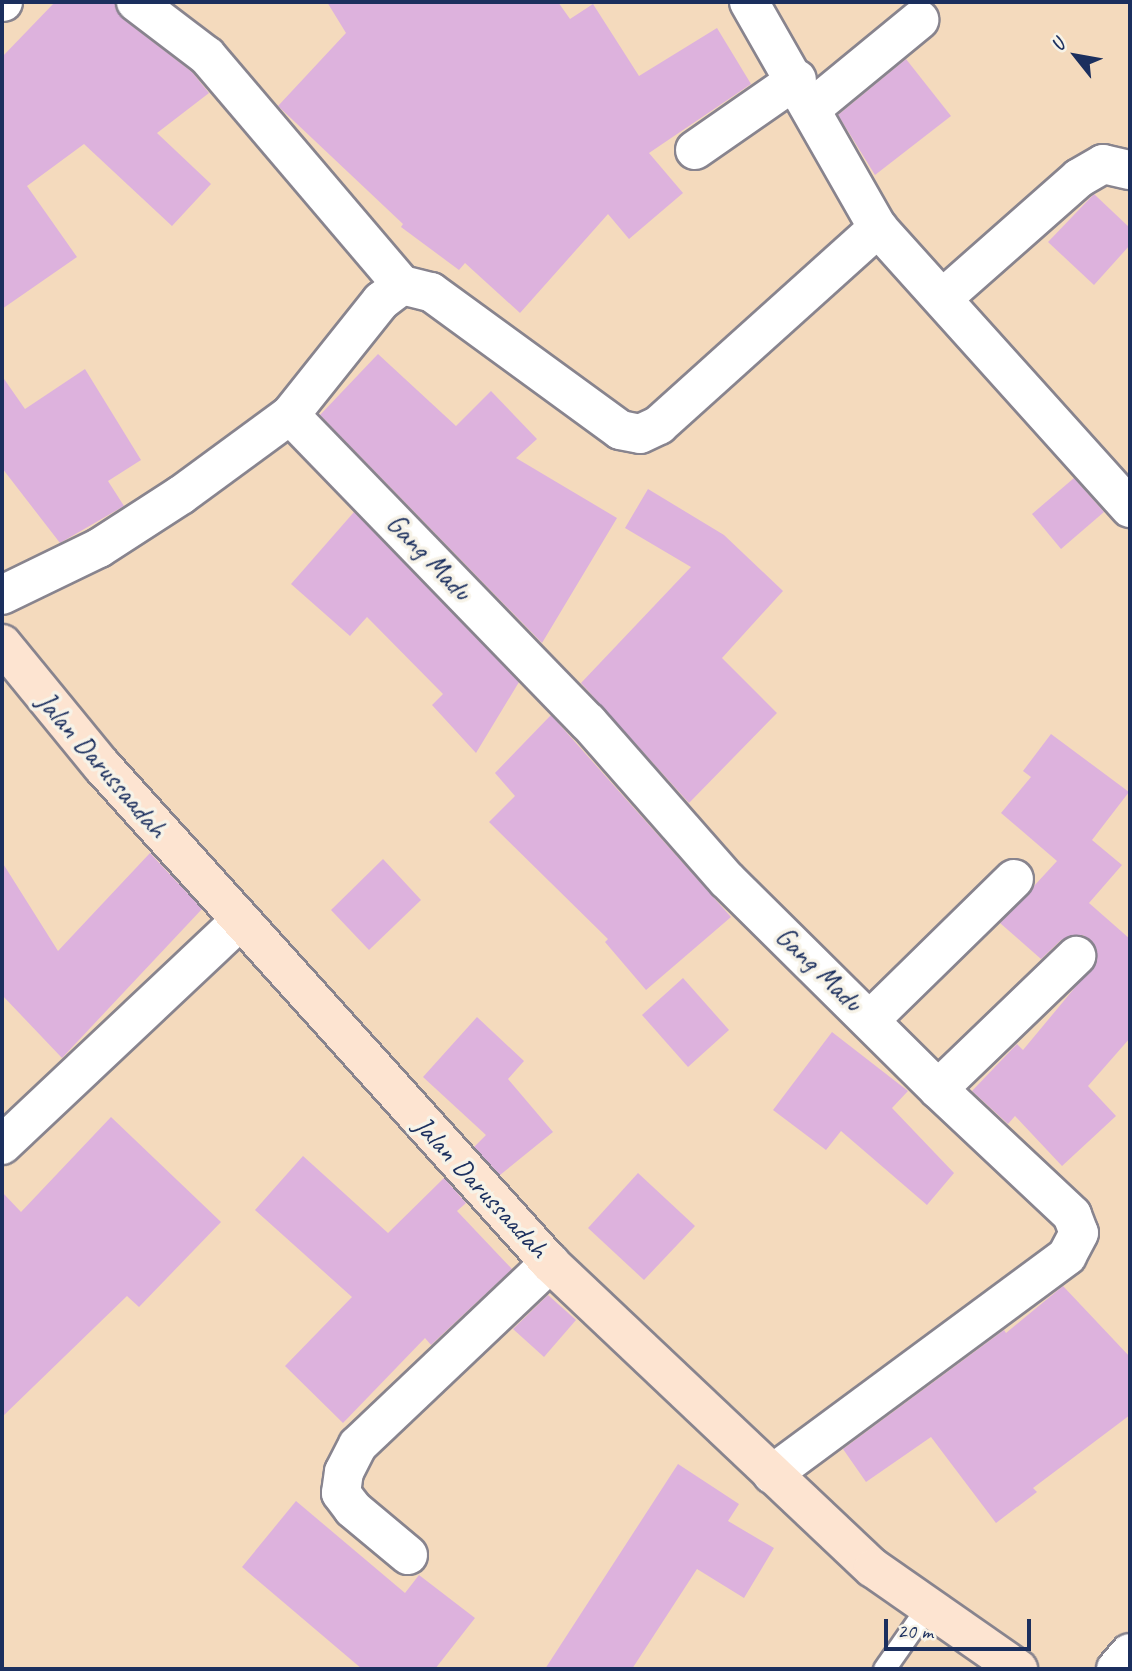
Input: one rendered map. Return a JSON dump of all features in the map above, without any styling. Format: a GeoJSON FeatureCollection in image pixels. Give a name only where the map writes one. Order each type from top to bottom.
{"type":"FeatureCollection","features":[{"type":"Feature","properties":{"kind":"street"},"geometry":{"type":"LineString","coordinates":[[136,2],[207,56],[402,285],[431,292],[620,430],[640,434],[659,425],[878,228]]}},
{"type":"Feature","properties":{"kind":"street"},"geometry":{"type":"LineString","coordinates":[[749,2],[804,93],[878,228],[1130,508]]}},
{"type":"Feature","properties":{"kind":"street"},"geometry":{"type":"LineString","coordinates":[[695,150],[804,93],[919,20]]}},
{"type":"Feature","properties":{"kind":"street"},"geometry":{"type":"LineString","coordinates":[[943,298],[1079,178],[1103,164],[1130,170]]}},
{"type":"Feature","properties":{"kind":"street"},"geometry":{"type":"LineString","coordinates":[[2,595],[31,584],[99,548],[181,495],[290,415],[381,301],[402,285]]}},
{"type":"Feature","properties":{"kind":"street","name":"Gang Madu"},"geometry":{"type":"LineString","coordinates":[[290,415],[588,722],[727,880],[871,1019],[938,1089],[1072,1215],[1079,1233],[1067,1256],[772,1474]]}},
{"type":"Feature","properties":{"kind":"street","name":"Jalan Darussaadah"},"geometry":{"type":"LineString","coordinates":[[2,644],[102,766],[240,921],[298,979],[550,1263],[873,1568],[1018,1669]]}},
{"type":"Feature","properties":{"kind":"street"},"geometry":{"type":"LineString","coordinates":[[871,1019],[1014,879]]}},
{"type":"Feature","properties":{"kind":"street"},"geometry":{"type":"LineString","coordinates":[[2,1145],[240,921]]}},
{"type":"Feature","properties":{"kind":"street"},"geometry":{"type":"LineString","coordinates":[[938,1089],[1076,956]]}},
{"type":"Feature","properties":{"kind":"street"},"geometry":{"type":"LineString","coordinates":[[408,1555],[353,1509],[341,1493],[344,1472],[358,1445],[550,1263]]}},
{"type":"Feature","properties":{"kind":"street"},"geometry":{"type":"LineString","coordinates":[[1116,1669],[1130,1654]]}},
{"type":"Feature","properties":{"kind":"lane"},"geometry":{"type":"LineString","coordinates":[[884,1669],[928,1606]]}},
{"type":"Feature","properties":{"kind":"building"},"geometry":{"type":"Polygon","coordinates":[[[55,2],[115,2],[123,19],[192,72],[209,93],[157,133],[211,184],[172,226],[84,144],[27,186],[77,257],[2,309],[2,57],[55,2]]]}},
{"type":"Feature","properties":{"kind":"building"},"geometry":{"type":"Polygon","coordinates":[[[327,2],[558,2],[570,19],[593,4],[639,76],[717,28],[751,84],[649,153],[683,193],[629,239],[608,214],[520,313],[465,263],[459,270],[401,227],[403,224],[278,106],[346,33],[327,2]]]}},
{"type":"Feature","properties":{"kind":"building"},"geometry":{"type":"Polygon","coordinates":[[[906,59],[951,116],[875,175],[838,115],[906,59]]]}},
{"type":"Feature","properties":{"kind":"building"},"geometry":{"type":"Polygon","coordinates":[[[1094,194],[1130,228],[1130,245],[1094,285],[1048,242],[1094,194]]]}},
{"type":"Feature","properties":{"kind":"building"},"geometry":{"type":"Polygon","coordinates":[[[378,354],[456,426],[491,391],[537,439],[516,458],[617,518],[542,643],[320,415],[378,354]]]}},
{"type":"Feature","properties":{"kind":"building"},"geometry":{"type":"Polygon","coordinates":[[[85,369],[141,460],[108,481],[124,506],[60,543],[2,468],[2,376],[25,409],[85,369]]]}},
{"type":"Feature","properties":{"kind":"building"},"geometry":{"type":"Polygon","coordinates":[[[1074,478],[1104,512],[1061,549],[1032,514],[1074,478]]]}},
{"type":"Feature","properties":{"kind":"building"},"geometry":{"type":"Polygon","coordinates":[[[648,489],[724,535],[783,591],[722,658],[777,713],[689,803],[581,683],[691,567],[625,528],[648,489]]]}},
{"type":"Feature","properties":{"kind":"building"},"geometry":{"type":"Polygon","coordinates":[[[354,512],[519,682],[476,753],[432,705],[443,694],[367,617],[350,636],[291,584],[354,512]]]}},
{"type":"Feature","properties":{"kind":"building"},"geometry":{"type":"Polygon","coordinates":[[[551,715],[731,917],[646,990],[605,942],[608,939],[489,822],[515,796],[495,773],[551,715]]]}},
{"type":"Feature","properties":{"kind":"building"},"geometry":{"type":"Polygon","coordinates":[[[1051,734],[1129,792],[1092,840],[1122,865],[1089,903],[1130,939],[1130,1038],[1088,1086],[1116,1116],[1062,1166],[1015,1116],[1008,1124],[972,1091],[1017,1044],[1023,1050],[1097,961],[1097,950],[1083,935],[1061,940],[1041,959],[1000,923],[1057,861],[1001,813],[1031,777],[1023,771],[1051,734]]]}},
{"type":"Feature","properties":{"kind":"building"},"geometry":{"type":"Polygon","coordinates":[[[150,853],[202,909],[62,1058],[2,995],[2,862],[58,951],[150,853]]]}},
{"type":"Feature","properties":{"kind":"building"},"geometry":{"type":"Polygon","coordinates":[[[383,859],[421,900],[369,950],[331,910],[383,859]]]}},
{"type":"Feature","properties":{"kind":"building"},"geometry":{"type":"Polygon","coordinates":[[[683,978],[729,1030],[688,1067],[642,1015],[683,978]]]}},
{"type":"Feature","properties":{"kind":"building"},"geometry":{"type":"Polygon","coordinates":[[[477,1017],[524,1061],[508,1079],[553,1132],[500,1175],[474,1147],[486,1135],[423,1077],[477,1017]]]}},
{"type":"Feature","properties":{"kind":"building"},"geometry":{"type":"Polygon","coordinates":[[[832,1032],[908,1091],[892,1108],[954,1173],[927,1205],[841,1131],[826,1150],[773,1110],[832,1032]]]}},
{"type":"Feature","properties":{"kind":"building"},"geometry":{"type":"Polygon","coordinates":[[[111,1117],[221,1222],[139,1307],[127,1296],[2,1417],[2,1192],[21,1212],[111,1117]]]}},
{"type":"Feature","properties":{"kind":"building"},"geometry":{"type":"Polygon","coordinates":[[[303,1156],[388,1233],[444,1178],[466,1203],[457,1211],[512,1269],[431,1345],[425,1338],[343,1423],[285,1366],[352,1297],[255,1210],[303,1156]]]}},
{"type":"Feature","properties":{"kind":"building"},"geometry":{"type":"Polygon","coordinates":[[[638,1173],[695,1226],[644,1280],[588,1228],[638,1173]]]}},
{"type":"Feature","properties":{"kind":"building"},"geometry":{"type":"Polygon","coordinates":[[[1063,1286],[1130,1357],[1130,1415],[1033,1488],[1037,1492],[996,1523],[931,1437],[866,1482],[843,1449],[1004,1330],[1006,1333],[1063,1286]]]}},
{"type":"Feature","properties":{"kind":"building"},"geometry":{"type":"Polygon","coordinates":[[[548,1295],[576,1320],[544,1357],[513,1329],[548,1295]]]}},
{"type":"Feature","properties":{"kind":"building"},"geometry":{"type":"Polygon","coordinates":[[[678,1464],[739,1504],[728,1521],[774,1548],[744,1598],[697,1569],[632,1669],[545,1669],[678,1464]]]}},
{"type":"Feature","properties":{"kind":"building"},"geometry":{"type":"Polygon","coordinates":[[[296,1501],[405,1593],[419,1575],[475,1618],[435,1669],[362,1669],[242,1567],[296,1501]]]}}]}
